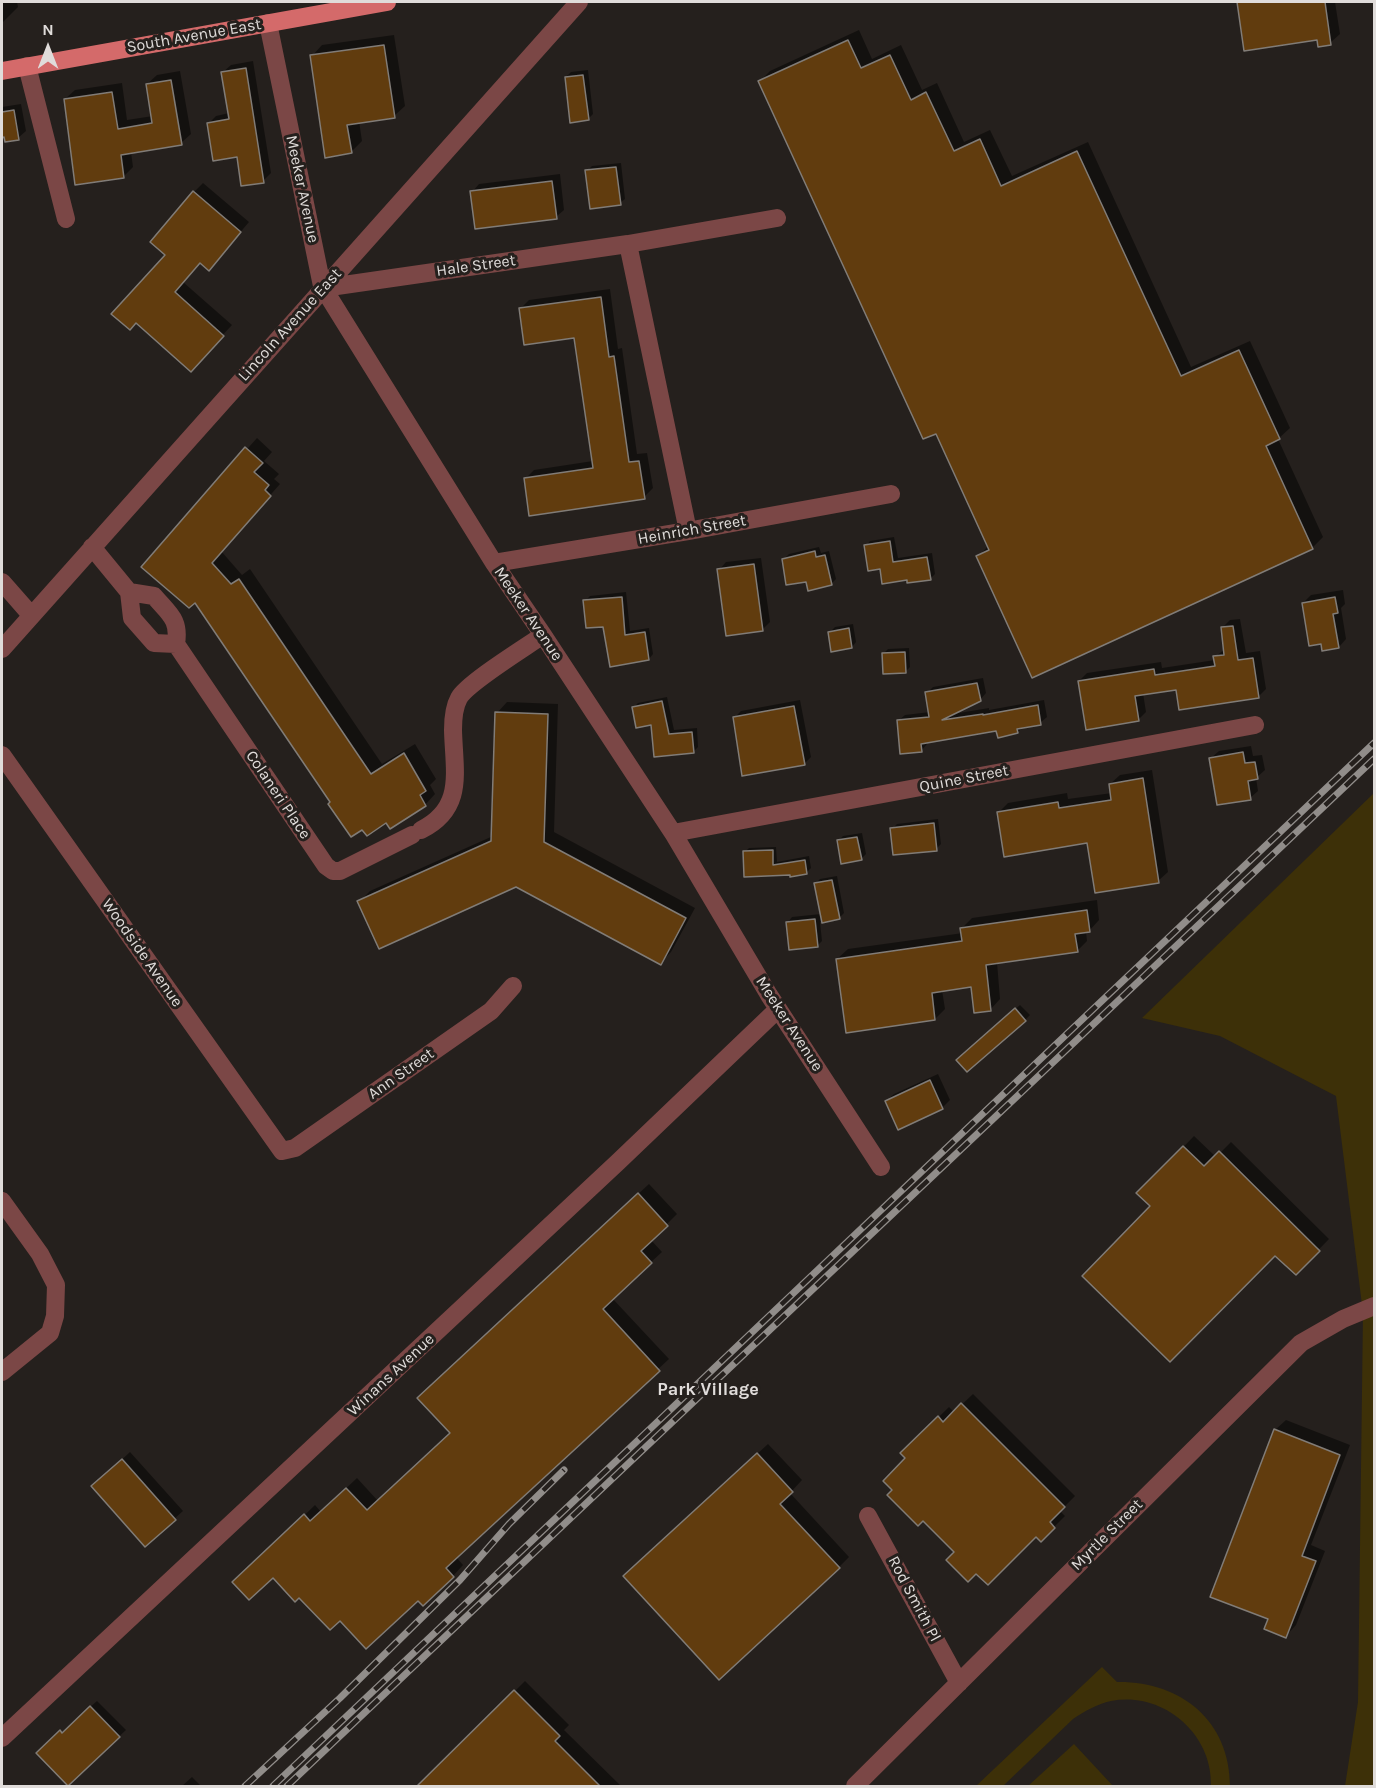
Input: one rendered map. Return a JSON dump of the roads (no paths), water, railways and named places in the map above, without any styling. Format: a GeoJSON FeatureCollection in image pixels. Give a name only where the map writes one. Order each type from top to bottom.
{"type":"FeatureCollection","features":[{"type":"Feature","properties":{"kind":"main road","name":"South Avenue East"},"geometry":{"type":"LineString","coordinates":[[2,71],[387,2]]}},
{"type":"Feature","properties":{"kind":"street","name":"Lincoln Avenue East"},"geometry":{"type":"LineString","coordinates":[[2,649],[579,2]]}},
{"type":"Feature","properties":{"kind":"street","name":"Meeker Avenue"},"geometry":{"type":"LineString","coordinates":[[268,23],[323,288],[494,563],[674,833],[778,1009],[881,1167]]}},
{"type":"Feature","properties":{"kind":"street"},"geometry":{"type":"LineString","coordinates":[[27,66],[66,219]]}},
{"type":"Feature","properties":{"kind":"street","name":"Hale Street"},"geometry":{"type":"LineString","coordinates":[[323,288],[628,244],[777,218]]}},
{"type":"Feature","properties":{"kind":"street"},"geometry":{"type":"LineString","coordinates":[[628,244],[688,531]]}},
{"type":"Feature","properties":{"kind":"street","name":"Heinrich Street"},"geometry":{"type":"LineString","coordinates":[[494,563],[891,494]]}},
{"type":"Feature","properties":{"kind":"street"},"geometry":{"type":"LineString","coordinates":[[92,547],[129,592],[132,618],[154,643],[176,644]]}},
{"type":"Feature","properties":{"kind":"street"},"geometry":{"type":"LineString","coordinates":[[2,582],[32,615]]}},
{"type":"Feature","properties":{"kind":"street","name":"Colaneri Place"},"geometry":{"type":"LineString","coordinates":[[129,592],[154,596],[176,622],[178,630],[176,644],[326,866],[333,871],[340,871],[417,833],[435,823],[447,810],[454,791],[453,717],[459,698],[469,687],[543,635]]}},
{"type":"Feature","properties":{"kind":"street","name":"Quine Street"},"geometry":{"type":"LineString","coordinates":[[674,833],[1255,725]]}},
{"type":"Feature","properties":{"kind":"street","name":"Woodside Avenue"},"geometry":{"type":"LineString","coordinates":[[2,755],[282,1151]]}},
{"type":"Feature","properties":{"kind":"street","name":"Ann Street"},"geometry":{"type":"LineString","coordinates":[[282,1151],[295,1148],[491,1011],[513,986]]}},
{"type":"Feature","properties":{"kind":"street","name":"Winans Avenue"},"geometry":{"type":"LineString","coordinates":[[2,1738],[610,1170],[778,1009]]}},
{"type":"Feature","properties":{"kind":"street"},"geometry":{"type":"LineString","coordinates":[[2,1201],[40,1254],[56,1285],[56,1316],[50,1333],[2,1372]]}},
{"type":"Feature","properties":{"kind":"street","name":"Myrtle Street"},"geometry":{"type":"LineString","coordinates":[[855,1786],[1301,1343],[1343,1318],[1374,1306]]}},
{"type":"Feature","properties":{"kind":"street","name":"Rod Smith Pl"},"geometry":{"type":"LineString","coordinates":[[868,1516],[959,1683]]}},
{"type":"Feature","properties":{"kind":"railway"},"geometry":{"type":"LineString","coordinates":[[273,1786],[1374,743]]}},
{"type":"Feature","properties":{"kind":"railway"},"geometry":{"type":"LineString","coordinates":[[287,1786],[1374,759]]}},
{"type":"Feature","properties":{"kind":"railway"},"geometry":{"type":"LineString","coordinates":[[245,1786],[340,1698],[460,1580],[509,1524],[564,1470]]}},
{"type":"Feature","properties":{"kind":"district","name":"Park Village"},"geometry":{"type":"Point","coordinates":[708,1390]}}]}
